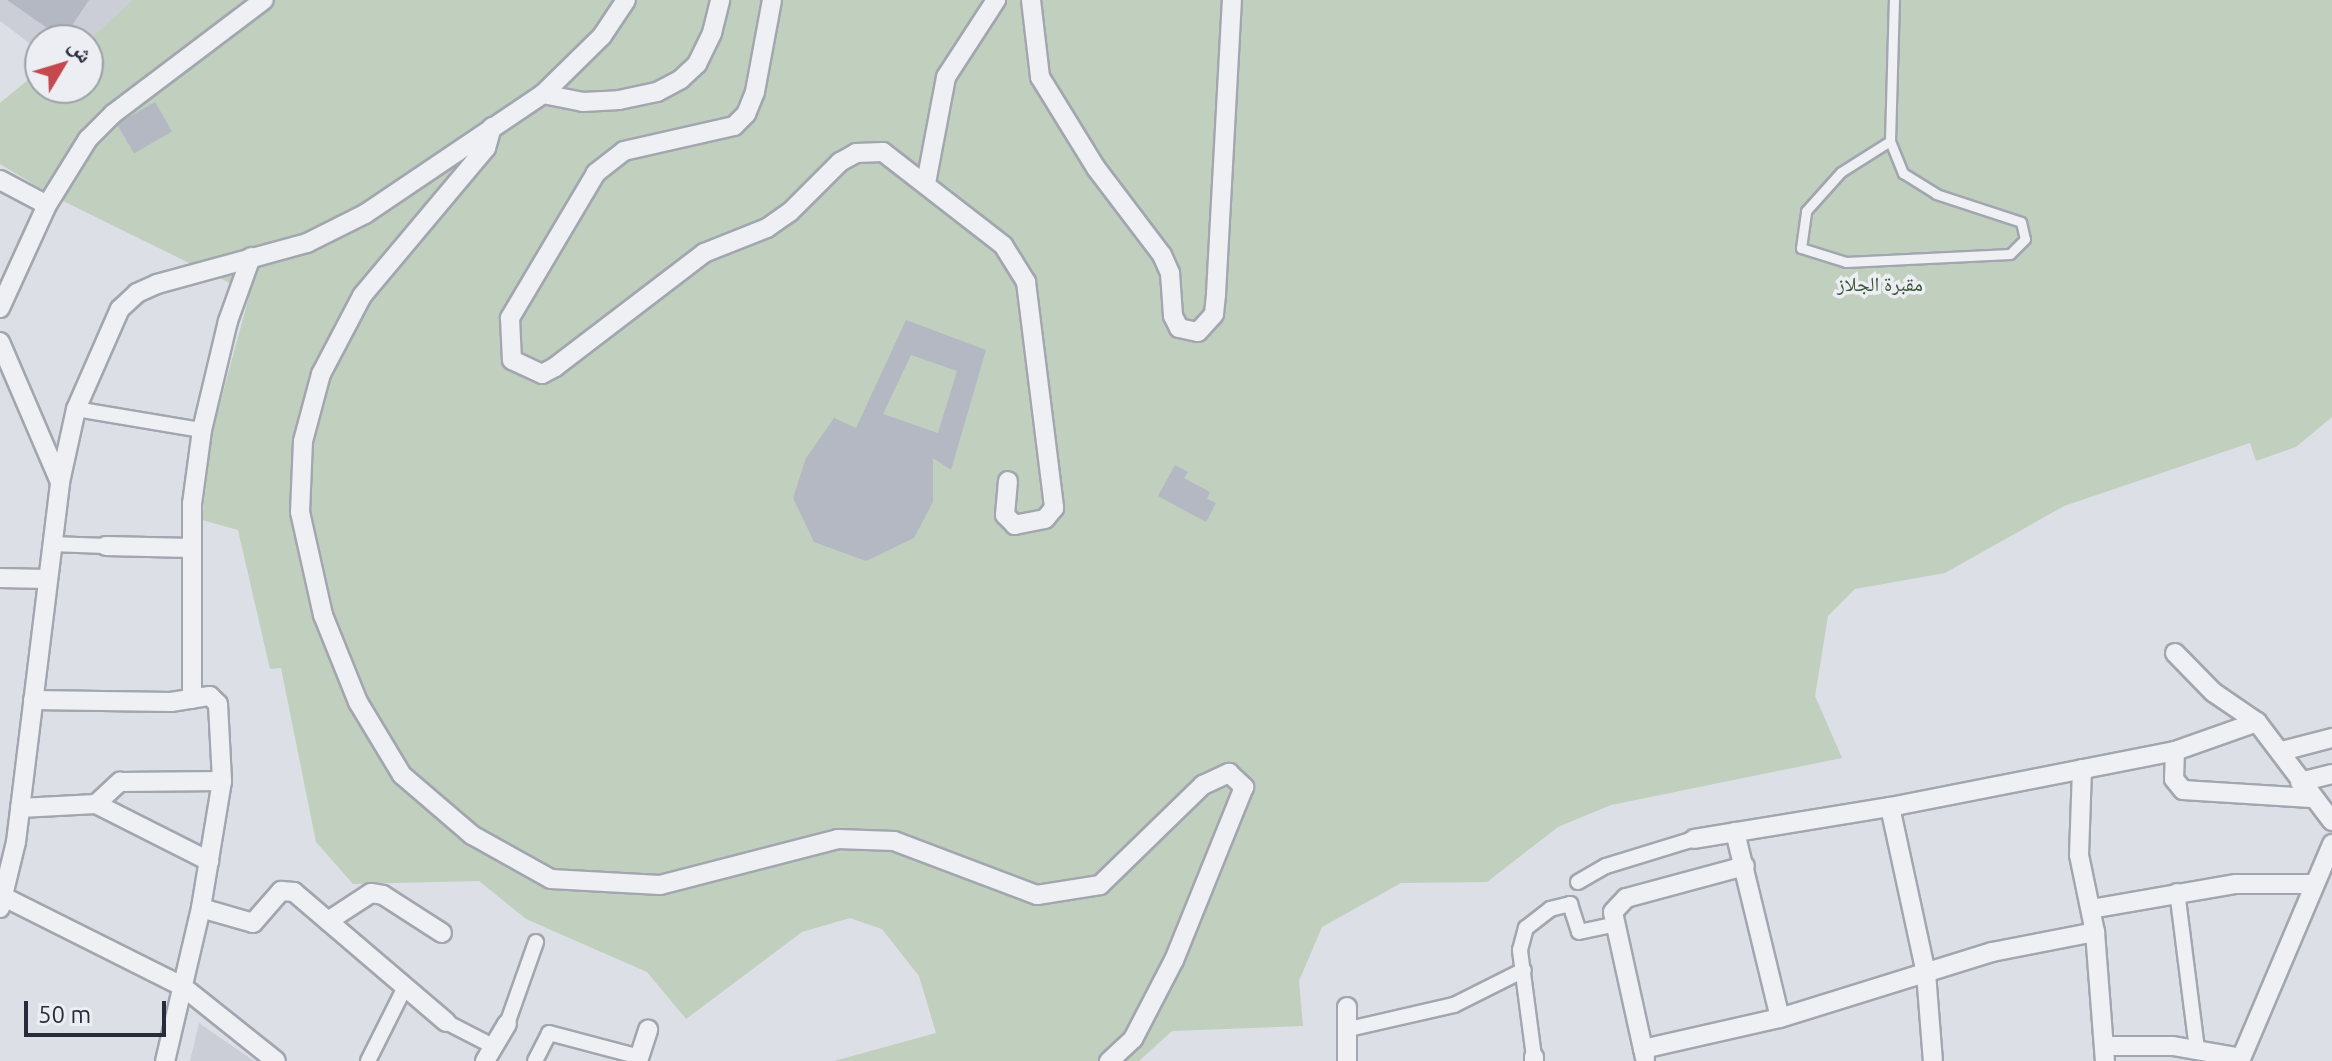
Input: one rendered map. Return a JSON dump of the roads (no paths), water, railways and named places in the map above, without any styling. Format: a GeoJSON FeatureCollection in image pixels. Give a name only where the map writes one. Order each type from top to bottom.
{"type":"FeatureCollection","features":[{"type":"Feature","properties":{"kind":"street"},"geometry":{"type":"LineString","coordinates":[[0,308],[47,205],[88,139],[113,114],[264,0]]}},
{"type":"Feature","properties":{"kind":"street"},"geometry":{"type":"LineString","coordinates":[[276,1061],[182,986],[1,899],[20,808],[51,544],[60,482],[76,409],[106,332],[137,293],[322,238],[543,94],[602,36],[626,0]]}},
{"type":"Feature","properties":{"kind":"street"},"geometry":{"type":"LineString","coordinates":[[543,94],[583,102],[619,100],[657,92],[681,79],[697,64],[712,33],[720,0]]}},
{"type":"Feature","properties":{"kind":"street"},"geometry":{"type":"LineString","coordinates":[[772,0],[755,92],[746,114],[734,126],[624,151],[596,173],[510,318],[512,360],[542,374],[704,253],[767,228],[790,212],[856,153],[896,158],[1003,245],[1026,282],[1054,508],[1045,519],[1015,525],[1005,515],[1008,481]]}},
{"type":"Feature","properties":{"kind":"street"},"geometry":{"type":"LineString","coordinates":[[926,183],[946,77],[996,0]]}},
{"type":"Feature","properties":{"kind":"street"},"geometry":{"type":"LineString","coordinates":[[1031,0],[1040,77],[1096,168],[1162,255],[1170,273],[1173,316],[1179,328],[1198,332],[1214,314],[1232,0]]}},
{"type":"Feature","properties":{"kind":"street"},"geometry":{"type":"LineString","coordinates":[[492,127],[486,148],[362,296],[321,374],[303,441],[300,512],[323,615],[358,702],[402,775],[472,835],[551,879],[660,885],[838,839],[894,841],[1037,895],[1100,885],[1203,785],[1229,773],[1244,787],[1174,960],[1133,1039],[1109,1061]]}},
{"type":"Feature","properties":{"kind":"street"},"geometry":{"type":"LineString","coordinates":[[0,180],[47,205]]}},
{"type":"Feature","properties":{"kind":"street"},"geometry":{"type":"LineString","coordinates":[[192,699],[191,548],[202,430],[228,321],[251,257]]}},
{"type":"Feature","properties":{"kind":"street"},"geometry":{"type":"LineString","coordinates":[[0,342],[60,482]]}},
{"type":"Feature","properties":{"kind":"street"},"geometry":{"type":"LineString","coordinates":[[76,409],[202,430]]}},
{"type":"Feature","properties":{"kind":"street"},"geometry":{"type":"LineString","coordinates":[[51,544],[191,548]]}},
{"type":"Feature","properties":{"kind":"street"},"geometry":{"type":"LineString","coordinates":[[0,578],[47,579]]}},
{"type":"Feature","properties":{"kind":"street"},"geometry":{"type":"LineString","coordinates":[[2175,653],[2213,692],[2257,722],[2282,751],[2311,798],[2332,821]]}},
{"type":"Feature","properties":{"kind":"street"},"geometry":{"type":"LineString","coordinates":[[33,700],[192,699],[210,696],[218,704],[222,781],[201,908],[165,1061]]}},
{"type":"Feature","properties":{"kind":"street"},"geometry":{"type":"LineString","coordinates":[[1578,882],[1606,866],[1694,839],[1890,807],[2175,751],[2257,722]]}},
{"type":"Feature","properties":{"kind":"street"},"geometry":{"type":"LineString","coordinates":[[2282,751],[2332,738]]}},
{"type":"Feature","properties":{"kind":"street"},"geometry":{"type":"LineString","coordinates":[[2175,751],[2174,779],[2183,790],[2311,798]]}},
{"type":"Feature","properties":{"kind":"street"},"geometry":{"type":"LineString","coordinates":[[2082,769],[2079,855],[2095,932],[2105,1053],[2197,1050],[2241,1059],[2311,884],[2332,844]]}},
{"type":"Feature","properties":{"kind":"street"},"geometry":{"type":"LineString","coordinates":[[2300,782],[2332,774]]}},
{"type":"Feature","properties":{"kind":"street"},"geometry":{"type":"LineString","coordinates":[[96,804],[120,782],[222,781]]}},
{"type":"Feature","properties":{"kind":"street"},"geometry":{"type":"LineString","coordinates":[[20,808],[96,804],[209,861]]}},
{"type":"Feature","properties":{"kind":"street"},"geometry":{"type":"LineString","coordinates":[[1890,807],[1926,973],[1933,1061]]}},
{"type":"Feature","properties":{"kind":"street"},"geometry":{"type":"LineString","coordinates":[[1735,832],[1780,1018]]}},
{"type":"Feature","properties":{"kind":"street"},"geometry":{"type":"LineString","coordinates":[[1745,866],[1626,898],[1613,912],[1613,925],[1644,1055],[1780,1018],[1992,952],[2095,932]]}},
{"type":"Feature","properties":{"kind":"street"},"geometry":{"type":"LineString","coordinates":[[2091,909],[2177,891],[2311,884]]}},
{"type":"Feature","properties":{"kind":"street"},"geometry":{"type":"LineString","coordinates":[[201,908],[253,923],[288,890],[404,989],[491,1056],[507,1024],[536,942]]}},
{"type":"Feature","properties":{"kind":"street"},"geometry":{"type":"LineString","coordinates":[[2177,891],[2197,1050]]}},
{"type":"Feature","properties":{"kind":"street"},"geometry":{"type":"LineString","coordinates":[[328,921],[371,893],[383,895],[442,933]]}},
{"type":"Feature","properties":{"kind":"street"},"geometry":{"type":"LineString","coordinates":[[1534,1059],[1520,950],[1526,928],[1550,909],[1570,904],[1579,932],[1613,925]]}},
{"type":"Feature","properties":{"kind":"street"},"geometry":{"type":"LineString","coordinates":[[1349,1029],[1454,1005],[1524,970]]}},
{"type":"Feature","properties":{"kind":"street"},"geometry":{"type":"LineString","coordinates":[[368,1061],[404,989]]}},
{"type":"Feature","properties":{"kind":"street"},"geometry":{"type":"LineString","coordinates":[[1347,1007],[1347,1061]]}},
{"type":"Feature","properties":{"kind":"street"},"geometry":{"type":"LineString","coordinates":[[535,1061],[549,1033],[639,1059],[648,1030]]}},
{"type":"Feature","properties":{"kind":"lane"},"geometry":{"type":"LineString","coordinates":[[1890,141],[1841,172],[1806,211],[1801,248],[1846,262],[2010,254],[2025,239],[2021,222],[1936,194],[1903,173],[1890,141],[1894,0]]}},
{"type":"Feature","properties":{"kind":"park label","name":"مقبرة الجلاز"},"geometry":{"type":"Point","coordinates":[1880,283]}}]}
